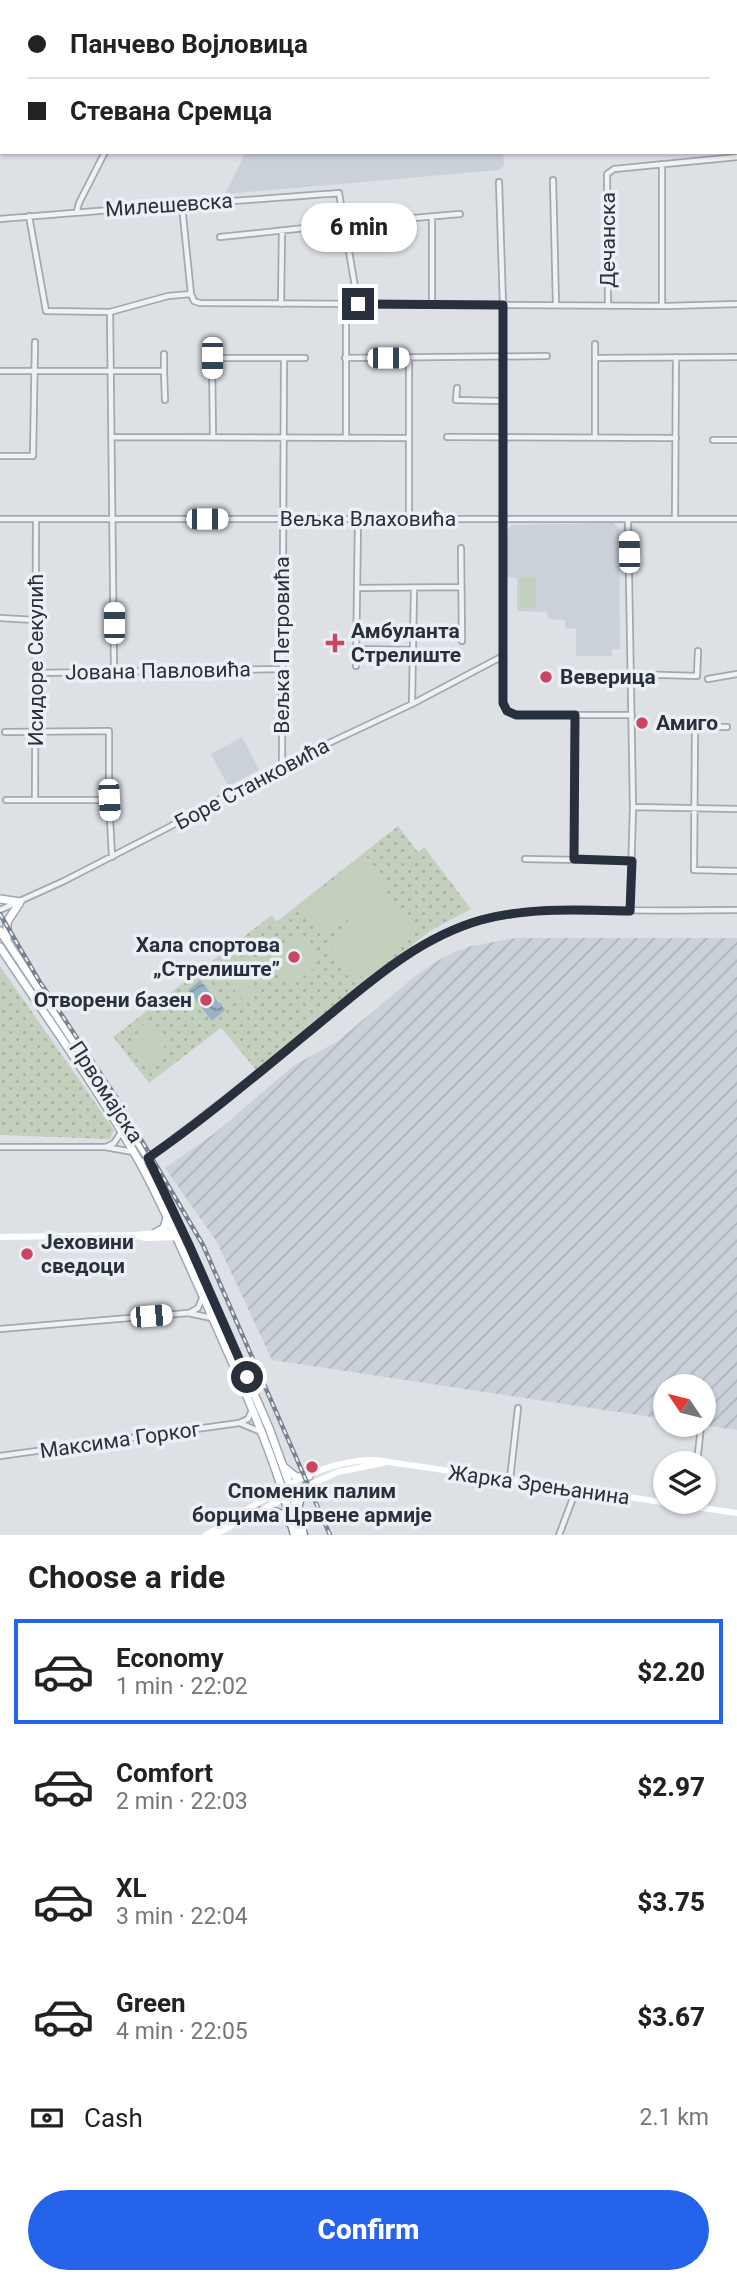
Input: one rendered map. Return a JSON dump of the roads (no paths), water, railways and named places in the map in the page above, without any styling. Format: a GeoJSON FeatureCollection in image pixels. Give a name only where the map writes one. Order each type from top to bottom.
{"type":"FeatureCollection","features":[{"type":"Feature","properties":{"kind":"highway"},"geometry":{"type":"LineString","coordinates":[[298,1511],[299,1497],[307,1486]]}},
{"type":"Feature","properties":{"kind":"highway"},"geometry":{"type":"LineString","coordinates":[[288,1491],[298,1511],[303,1535]]}},
{"type":"Feature","properties":{"kind":"highway"},"geometry":{"type":"LineString","coordinates":[[288,1491],[294,1530]]}},
{"type":"Feature","properties":{"kind":"highway"},"geometry":{"type":"LineString","coordinates":[[259,1512],[279,1512],[294,1530]]}},
{"type":"Feature","properties":{"kind":"main road"},"geometry":{"type":"LineString","coordinates":[[0,899],[20,902],[6,926],[4,946]]}},
{"type":"Feature","properties":{"kind":"main road","name":"Првомајска"},"geometry":{"type":"LineString","coordinates":[[0,932],[4,946],[122,1131],[167,1218],[180,1234],[203,1296],[288,1491]]}},
{"type":"Feature","properties":{"kind":"main road","name":"Првомајска"},"geometry":{"type":"LineString","coordinates":[[4,946],[106,1090],[148,1158],[269,1428],[283,1467],[288,1491]]}},
{"type":"Feature","properties":{"kind":"main road"},"geometry":{"type":"LineString","coordinates":[[155,1233],[164,1228],[167,1218]]}},
{"type":"Feature","properties":{"kind":"main road"},"geometry":{"type":"LineString","coordinates":[[283,1467],[294,1476],[309,1476]]}},
{"type":"Feature","properties":{"kind":"street"},"geometry":{"type":"LineString","coordinates":[[77,211],[104,154]]}},
{"type":"Feature","properties":{"kind":"street"},"geometry":{"type":"LineString","coordinates":[[662,306],[662,164],[737,157]]}},
{"type":"Feature","properties":{"kind":"street","name":"Дечанска"},"geometry":{"type":"LineString","coordinates":[[608,305],[607,174],[614,169],[662,164]]}},
{"type":"Feature","properties":{"kind":"street"},"geometry":{"type":"LineString","coordinates":[[553,180],[556,305]]}},
{"type":"Feature","properties":{"kind":"street"},"geometry":{"type":"LineString","coordinates":[[499,182],[503,305],[503,703],[507,711],[516,715],[632,715]]}},
{"type":"Feature","properties":{"kind":"street","name":"Милешевска"},"geometry":{"type":"LineString","coordinates":[[0,219],[339,193],[358,304]]}},
{"type":"Feature","properties":{"kind":"street"},"geometry":{"type":"LineString","coordinates":[[182,206],[191,295],[194,301],[200,303],[662,306],[737,304]]}},
{"type":"Feature","properties":{"kind":"street"},"geometry":{"type":"LineString","coordinates":[[379,221],[460,215]]}},
{"type":"Feature","properties":{"kind":"street"},"geometry":{"type":"LineString","coordinates":[[29,216],[46,311],[110,312],[168,296],[191,295]]}},
{"type":"Feature","properties":{"kind":"street"},"geometry":{"type":"LineString","coordinates":[[432,217],[432,304]]}},
{"type":"Feature","properties":{"kind":"street"},"geometry":{"type":"LineString","coordinates":[[220,237],[305,228]]}},
{"type":"Feature","properties":{"kind":"street"},"geometry":{"type":"LineString","coordinates":[[281,304],[282,231]]}},
{"type":"Feature","properties":{"kind":"street"},"geometry":{"type":"LineString","coordinates":[[346,304],[346,438]]}},
{"type":"Feature","properties":{"kind":"street"},"geometry":{"type":"LineString","coordinates":[[110,312],[114,671]]}},
{"type":"Feature","properties":{"kind":"street"},"geometry":{"type":"LineString","coordinates":[[0,456],[33,456],[35,342]]}},
{"type":"Feature","properties":{"kind":"street"},"geometry":{"type":"LineString","coordinates":[[595,436],[596,344]]}},
{"type":"Feature","properties":{"kind":"street"},"geometry":{"type":"LineString","coordinates":[[164,354],[165,400]]}},
{"type":"Feature","properties":{"kind":"street"},"geometry":{"type":"LineString","coordinates":[[345,358],[547,356]]}},
{"type":"Feature","properties":{"kind":"street"},"geometry":{"type":"LineString","coordinates":[[675,518],[676,357]]}},
{"type":"Feature","properties":{"kind":"street"},"geometry":{"type":"LineString","coordinates":[[596,358],[737,357]]}},
{"type":"Feature","properties":{"kind":"street"},"geometry":{"type":"LineString","coordinates":[[213,436],[212,358],[305,358]]}},
{"type":"Feature","properties":{"kind":"street","name":"Вељка Петровића"},"geometry":{"type":"LineString","coordinates":[[282,765],[284,358]]}},
{"type":"Feature","properties":{"kind":"street"},"geometry":{"type":"LineString","coordinates":[[409,358],[409,518]]}},
{"type":"Feature","properties":{"kind":"street"},"geometry":{"type":"LineString","coordinates":[[0,371],[164,371]]}},
{"type":"Feature","properties":{"kind":"street"},"geometry":{"type":"LineString","coordinates":[[457,388],[456,400],[501,401]]}},
{"type":"Feature","properties":{"kind":"street"},"geometry":{"type":"LineString","coordinates":[[112,437],[408,438]]}},
{"type":"Feature","properties":{"kind":"street"},"geometry":{"type":"LineString","coordinates":[[447,437],[676,438]]}},
{"type":"Feature","properties":{"kind":"street"},"geometry":{"type":"LineString","coordinates":[[713,440],[737,439]]}},
{"type":"Feature","properties":{"kind":"street","name":"Вељка Влаховића"},"geometry":{"type":"LineString","coordinates":[[0,519],[737,519]]}},
{"type":"Feature","properties":{"kind":"street"},"geometry":{"type":"LineString","coordinates":[[356,666],[358,519]]}},
{"type":"Feature","properties":{"kind":"street"},"geometry":{"type":"LineString","coordinates":[[628,519],[633,807],[630,911]]}},
{"type":"Feature","properties":{"kind":"street","name":"Исидоре Секулић"},"geometry":{"type":"LineString","coordinates":[[35,800],[36,520]]}},
{"type":"Feature","properties":{"kind":"street"},"geometry":{"type":"LineString","coordinates":[[461,548],[462,641]]}},
{"type":"Feature","properties":{"kind":"street"},"geometry":{"type":"LineString","coordinates":[[358,588],[461,587]]}},
{"type":"Feature","properties":{"kind":"street"},"geometry":{"type":"LineString","coordinates":[[412,704],[414,588]]}},
{"type":"Feature","properties":{"kind":"street"},"geometry":{"type":"LineString","coordinates":[[0,618],[35,620]]}},
{"type":"Feature","properties":{"kind":"street"},"geometry":{"type":"LineString","coordinates":[[357,649],[413,650]]}},
{"type":"Feature","properties":{"kind":"street"},"geometry":{"type":"LineString","coordinates":[[631,674],[697,676],[698,651]]}},
{"type":"Feature","properties":{"kind":"street","name":"Боре Станковића"},"geometry":{"type":"LineString","coordinates":[[0,910],[112,857],[282,765],[412,704],[503,656]]}},
{"type":"Feature","properties":{"kind":"street","name":"Јована Павловића"},"geometry":{"type":"LineString","coordinates":[[35,673],[282,669]]}},
{"type":"Feature","properties":{"kind":"street"},"geometry":{"type":"LineString","coordinates":[[708,679],[737,674]]}},
{"type":"Feature","properties":{"kind":"street"},"geometry":{"type":"LineString","coordinates":[[574,859],[575,715]]}},
{"type":"Feature","properties":{"kind":"street"},"geometry":{"type":"LineString","coordinates":[[659,727],[727,727]]}},
{"type":"Feature","properties":{"kind":"street"},"geometry":{"type":"LineString","coordinates":[[695,727],[694,870],[737,871]]}},
{"type":"Feature","properties":{"kind":"street"},"geometry":{"type":"LineString","coordinates":[[5,732],[109,731],[112,857]]}},
{"type":"Feature","properties":{"kind":"street"},"geometry":{"type":"LineString","coordinates":[[6,800],[109,800]]}},
{"type":"Feature","properties":{"kind":"street"},"geometry":{"type":"LineString","coordinates":[[633,807],[737,809]]}},
{"type":"Feature","properties":{"kind":"street"},"geometry":{"type":"LineString","coordinates":[[525,859],[632,861]]}},
{"type":"Feature","properties":{"kind":"street"},"geometry":{"type":"LineString","coordinates":[[140,1163],[214,1108],[356,992],[431,941],[479,921],[514,914],[555,911],[737,910]]}},
{"type":"Feature","properties":{"kind":"street"},"geometry":{"type":"LineString","coordinates":[[106,1147],[114,1143],[122,1131]]}},
{"type":"Feature","properties":{"kind":"street"},"geometry":{"type":"LineString","coordinates":[[0,1147],[106,1147],[134,1152]]}},
{"type":"Feature","properties":{"kind":"street"},"geometry":{"type":"LineString","coordinates":[[0,1237],[180,1234]]}},
{"type":"Feature","properties":{"kind":"street"},"geometry":{"type":"LineString","coordinates":[[135,1235],[146,1238],[180,1234]]}},
{"type":"Feature","properties":{"kind":"street"},"geometry":{"type":"LineString","coordinates":[[188,1313],[198,1308],[203,1296]]}},
{"type":"Feature","properties":{"kind":"street"},"geometry":{"type":"LineString","coordinates":[[0,1329],[188,1313],[213,1318]]}},
{"type":"Feature","properties":{"kind":"street"},"geometry":{"type":"LineString","coordinates":[[509,1480],[518,1408]]}},
{"type":"Feature","properties":{"kind":"street"},"geometry":{"type":"LineString","coordinates":[[239,1423],[248,1419],[252,1410]]}},
{"type":"Feature","properties":{"kind":"street"},"geometry":{"type":"LineString","coordinates":[[239,1423],[262,1433]]}},
{"type":"Feature","properties":{"kind":"street","name":"Максима Горког"},"geometry":{"type":"LineString","coordinates":[[0,1456],[239,1423]]}},
{"type":"Feature","properties":{"kind":"street","name":"Жарка Зрењанина"},"geometry":{"type":"LineString","coordinates":[[214,1535],[259,1512],[309,1476],[348,1461],[375,1460],[653,1499]]}},
{"type":"Feature","properties":{"kind":"street","name":"Жарка Зрењанина"},"geometry":{"type":"LineString","coordinates":[[206,1535],[288,1491],[338,1472],[383,1463]]}},
{"type":"Feature","properties":{"kind":"street"},"geometry":{"type":"LineString","coordinates":[[559,1535],[576,1490]]}},
{"type":"Feature","properties":{"kind":"street","name":"Жарка Зрењанина"},"geometry":{"type":"LineString","coordinates":[[716,1509],[737,1513]]}},
{"type":"Feature","properties":{"kind":"water","name":"Отворени базен"},"geometry":{"type":"Polygon","coordinates":[[[200,980],[225,1010],[212,1021],[188,990],[200,980]]]}},
{"type":"Feature","properties":{"kind":"railway"},"geometry":{"type":"LineString","coordinates":[[0,914],[38,979],[116,1097],[203,1245],[330,1535]]}},
{"type":"Feature","properties":{"kind":"place","name":"Амбуланта Стрелиште"},"geometry":{"type":"Point","coordinates":[335,643]}},
{"type":"Feature","properties":{"kind":"place","name":"Веверица"},"geometry":{"type":"Point","coordinates":[546,677]}},
{"type":"Feature","properties":{"kind":"place","name":"Амиго"},"geometry":{"type":"Point","coordinates":[642,723]}},
{"type":"Feature","properties":{"kind":"place","name":"Хала спортова „Стрелиште”"},"geometry":{"type":"Point","coordinates":[294,957]}},
{"type":"Feature","properties":{"kind":"place","name":"Отворени базен"},"geometry":{"type":"Point","coordinates":[206,1000]}},
{"type":"Feature","properties":{"kind":"place","name":"Јеховини сведоци"},"geometry":{"type":"Point","coordinates":[27,1254]}},
{"type":"Feature","properties":{"kind":"place","name":"Споменик палим борцима Црвене армије"},"geometry":{"type":"Point","coordinates":[312,1467]}}]}
